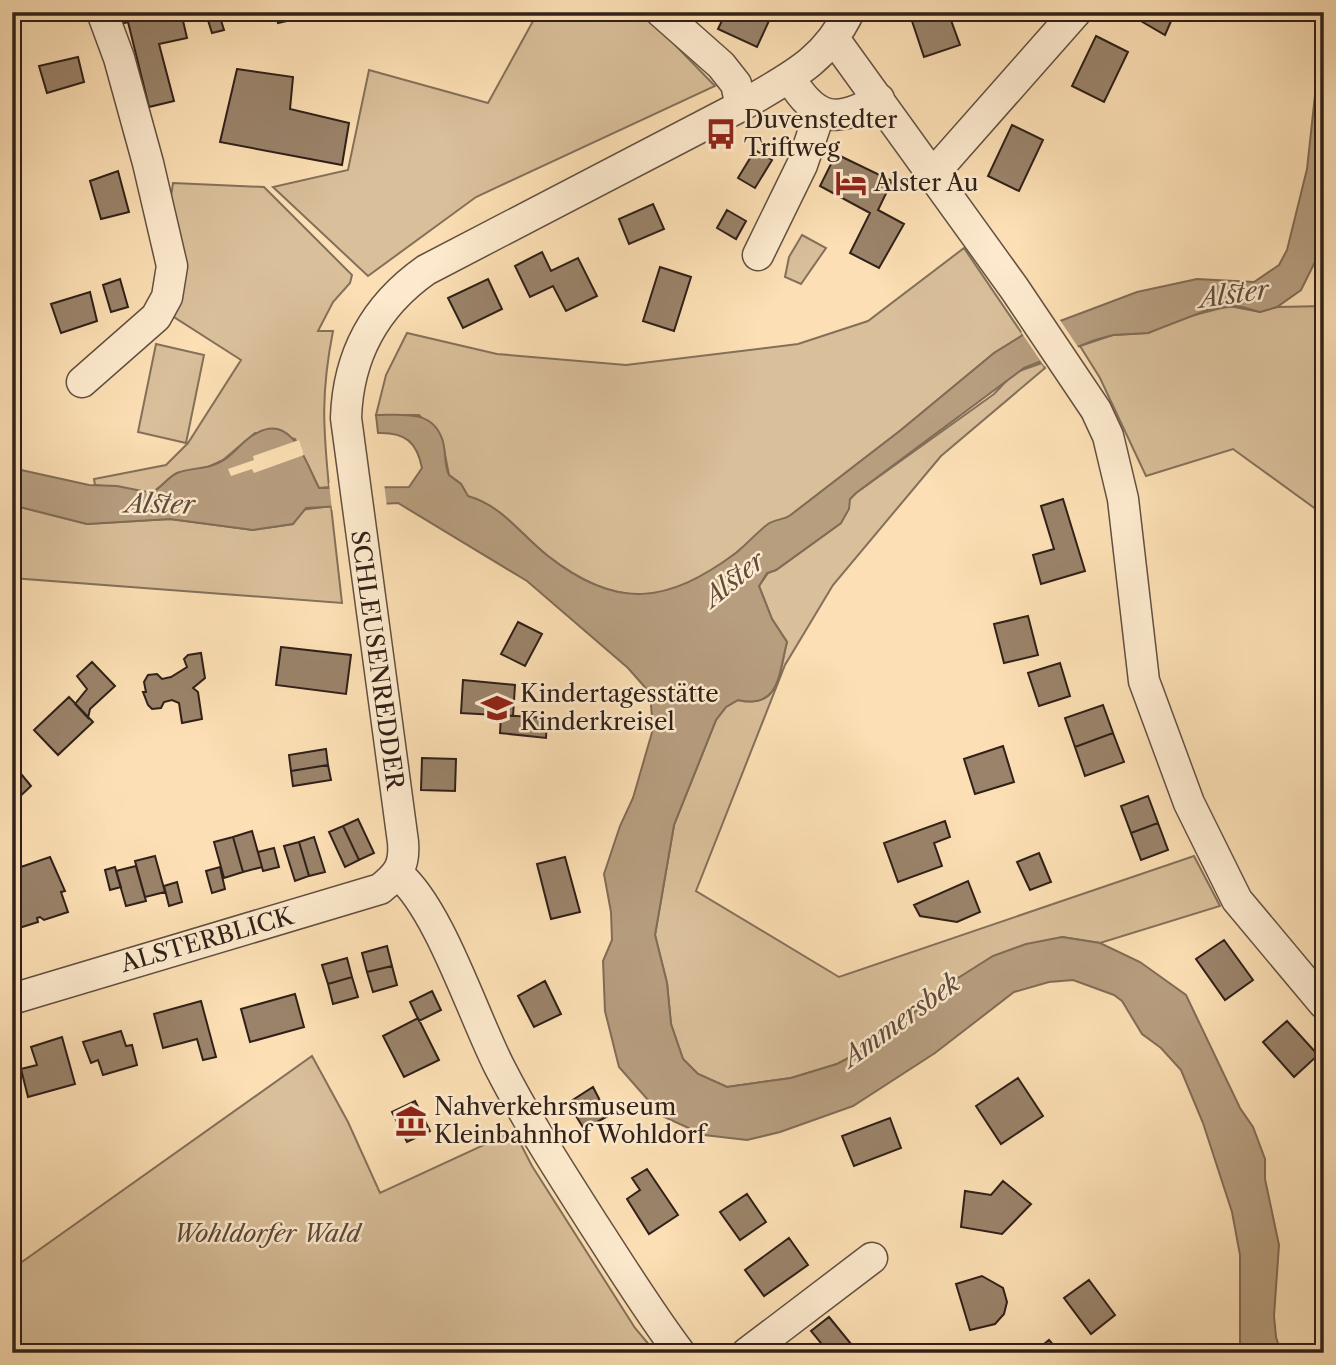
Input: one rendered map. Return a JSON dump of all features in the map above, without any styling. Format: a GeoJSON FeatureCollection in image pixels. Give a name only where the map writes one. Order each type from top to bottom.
{"type":"FeatureCollection","features":[{"type":"Feature","properties":{"kind":"street"},"geometry":{"type":"LineString","coordinates":[[82,382],[156,317],[167,297],[173,266],[119,58],[102,12]]}},
{"type":"Feature","properties":{"kind":"street"},"geometry":{"type":"LineString","coordinates":[[661,12],[721,65],[736,84],[741,106]]}},
{"type":"Feature","properties":{"kind":"street"},"geometry":{"type":"LineString","coordinates":[[849,12],[835,40],[1083,386],[1108,436],[1116,467],[1144,681],[1189,803],[1237,900],[1324,1004]]}},
{"type":"Feature","properties":{"kind":"street"},"geometry":{"type":"LineString","coordinates":[[933,174],[1076,12]]}},
{"type":"Feature","properties":{"kind":"street","name":"SCHLEUSENREDDER"},"geometry":{"type":"LineString","coordinates":[[398,874],[404,854],[403,842],[359,533],[346,418],[350,382],[362,342],[375,318],[410,281],[572,192],[741,106],[790,78],[835,40]]}},
{"type":"Feature","properties":{"kind":"street"},"geometry":{"type":"LineString","coordinates":[[790,78],[802,98],[820,112],[850,115],[879,99]]}},
{"type":"Feature","properties":{"kind":"street"},"geometry":{"type":"LineString","coordinates":[[758,255],[802,165],[820,112]]}},
{"type":"Feature","properties":{"kind":"street"},"geometry":{"type":"LineString","coordinates":[[398,874],[411,885],[431,918],[498,1065],[540,1141],[655,1320],[680,1353]]}},
{"type":"Feature","properties":{"kind":"street","name":"ALSTERBLICK"},"geometry":{"type":"LineString","coordinates":[[12,999],[380,890],[398,874]]}},
{"type":"Feature","properties":{"kind":"street"},"geometry":{"type":"LineString","coordinates":[[747,1353],[872,1258]]}},
{"type":"Feature","properties":{"kind":"green space"},"geometry":{"type":"Polygon","coordinates":[[[538,12],[643,12],[715,86],[476,197],[368,276],[273,187],[348,170],[369,70],[488,103],[538,12]]]}},
{"type":"Feature","properties":{"kind":"green space"},"geometry":{"type":"Polygon","coordinates":[[[173,183],[264,187],[352,275],[350,283],[333,302],[318,331],[333,331],[326,373],[324,409],[329,487],[319,488],[295,439],[255,433],[223,460],[206,468],[177,473],[152,493],[95,485],[94,479],[166,465],[188,443],[241,360],[174,317],[179,302],[182,272],[171,196],[173,183]]]}},
{"type":"Feature","properties":{"kind":"green space"},"geometry":{"type":"Polygon","coordinates":[[[802,235],[826,248],[801,284],[785,277],[789,257],[802,235]]]}},
{"type":"Feature","properties":{"kind":"green space"},"geometry":{"type":"Polygon","coordinates":[[[964,248],[1023,335],[994,353],[901,430],[787,518],[769,525],[710,572],[671,590],[655,594],[622,593],[576,575],[548,556],[502,514],[468,497],[461,484],[449,475],[442,439],[419,415],[376,415],[386,375],[407,333],[497,354],[626,365],[798,344],[868,321],[964,248]]]}},
{"type":"Feature","properties":{"kind":"green space"},"geometry":{"type":"Polygon","coordinates":[[[1229,306],[1260,312],[1277,307],[1324,306],[1324,515],[1233,449],[1146,476],[1100,378],[1080,346],[1113,335],[1148,333],[1183,318],[1229,306]]]}},
{"type":"Feature","properties":{"kind":"green space"},"geometry":{"type":"Polygon","coordinates":[[[156,344],[204,355],[186,443],[138,432],[156,344]]]}},
{"type":"Feature","properties":{"kind":"green space"},"geometry":{"type":"Polygon","coordinates":[[[1042,363],[1045,368],[941,456],[833,585],[785,665],[696,891],[839,977],[1194,856],[1220,906],[1100,943],[1062,937],[958,978],[870,1047],[837,1064],[791,1078],[727,1087],[698,1074],[683,1059],[671,1024],[667,983],[655,935],[674,825],[716,720],[726,707],[738,700],[752,702],[770,694],[779,676],[787,642],[772,619],[759,586],[768,573],[841,523],[850,499],[856,493],[994,394],[1014,373],[1042,363]]]}},
{"type":"Feature","properties":{"kind":"green space"},"geometry":{"type":"Polygon","coordinates":[[[12,505],[87,524],[170,519],[253,530],[293,524],[301,510],[331,506],[342,603],[12,578],[12,505]]]}},
{"type":"Feature","properties":{"kind":"green space","name":"Wohldorfer Wald"},"geometry":{"type":"Polygon","coordinates":[[[312,1056],[348,1122],[380,1193],[514,1131],[532,1166],[635,1328],[656,1353],[12,1353],[12,1269],[312,1056]]]}},
{"type":"Feature","properties":{"kind":"water","name":"Alster"},"geometry":{"type":"Polygon","coordinates":[[[1316,12],[1324,12],[1324,224],[1315,262],[1301,290],[1277,307],[1260,312],[1238,306],[1210,309],[1148,333],[1113,335],[1095,340],[1024,368],[856,493],[850,499],[849,509],[841,523],[776,570],[767,573],[759,586],[772,619],[787,642],[779,676],[770,694],[752,702],[738,700],[726,707],[716,720],[674,825],[655,935],[667,983],[671,1024],[683,1059],[698,1074],[727,1087],[791,1078],[837,1064],[870,1047],[958,978],[993,956],[1026,944],[1062,937],[1100,943],[1140,962],[1186,995],[1240,1108],[1253,1127],[1265,1159],[1265,1179],[1279,1245],[1274,1316],[1281,1353],[1240,1353],[1240,1255],[1232,1212],[1203,1123],[1181,1070],[1161,1048],[1142,1034],[1122,1001],[1114,995],[1073,980],[1049,982],[1014,992],[935,1053],[853,1106],[780,1132],[747,1140],[704,1135],[662,1116],[619,1067],[605,1011],[603,961],[612,940],[611,912],[604,874],[620,826],[633,798],[653,729],[650,693],[628,668],[527,581],[398,503],[306,508],[293,524],[253,530],[170,519],[87,524],[12,505],[12,468],[89,485],[117,486],[152,493],[177,473],[218,463],[252,436],[269,429],[280,430],[297,444],[319,488],[409,487],[422,468],[417,451],[408,440],[396,434],[378,433],[376,415],[416,416],[433,424],[439,431],[449,475],[461,484],[468,496],[502,514],[548,556],[573,574],[597,586],[642,594],[688,582],[736,553],[768,524],[792,514],[901,430],[994,353],[1023,335],[1137,292],[1197,279],[1254,282],[1279,265],[1287,250],[1307,169],[1320,49],[1316,12]]]}},
{"type":"Feature","properties":{"kind":"pier"},"geometry":{"type":"Polygon","coordinates":[[[1058,317],[1080,350],[1044,366],[1021,332],[1058,317]]]}},
{"type":"Feature","properties":{"kind":"pier"},"geometry":{"type":"Polygon","coordinates":[[[299,440],[304,455],[254,473],[252,469],[231,476],[228,469],[254,460],[253,456],[299,440]]]}},
{"type":"Feature","properties":{"kind":"pier"},"geometry":{"type":"Polygon","coordinates":[[[329,483],[384,483],[387,507],[332,510],[329,483]]]}},
{"type":"Feature","properties":{"kind":"building"},"geometry":{"type":"Polygon","coordinates":[[[114,12],[181,12],[187,38],[159,44],[174,101],[149,107],[128,22],[117,25],[114,12]]]}},
{"type":"Feature","properties":{"kind":"building"},"geometry":{"type":"Polygon","coordinates":[[[275,12],[303,12],[304,17],[278,23],[275,12]]]}},
{"type":"Feature","properties":{"kind":"building"},"geometry":{"type":"Polygon","coordinates":[[[726,12],[773,12],[757,47],[718,29],[726,12]]]}},
{"type":"Feature","properties":{"kind":"building"},"geometry":{"type":"Polygon","coordinates":[[[909,12],[948,12],[960,45],[924,57],[909,12]]]}},
{"type":"Feature","properties":{"kind":"building"},"geometry":{"type":"Polygon","coordinates":[[[1137,12],[1175,12],[1165,35],[1134,17],[1137,12]]]}},
{"type":"Feature","properties":{"kind":"building"},"geometry":{"type":"Polygon","coordinates":[[[219,14],[224,30],[212,33],[207,17],[219,14]]]}},
{"type":"Feature","properties":{"kind":"building"},"geometry":{"type":"Polygon","coordinates":[[[1096,36],[1128,52],[1104,102],[1072,86],[1096,36]]]}},
{"type":"Feature","properties":{"kind":"building"},"geometry":{"type":"Polygon","coordinates":[[[78,57],[84,82],[47,93],[39,66],[78,57]]]}},
{"type":"Feature","properties":{"kind":"building"},"geometry":{"type":"Polygon","coordinates":[[[237,69],[293,77],[290,109],[349,123],[342,165],[220,142],[237,69]]]}},
{"type":"Feature","properties":{"kind":"building"},"geometry":{"type":"Polygon","coordinates":[[[1012,125],[1043,140],[1019,191],[988,176],[1012,125]]]}},
{"type":"Feature","properties":{"kind":"building"},"geometry":{"type":"Polygon","coordinates":[[[755,150],[772,160],[755,188],[738,178],[755,150]]]}},
{"type":"Feature","properties":{"kind":"building"},"geometry":{"type":"Polygon","coordinates":[[[836,154],[892,181],[878,210],[904,224],[879,268],[850,253],[870,213],[820,186],[836,154]]]}},
{"type":"Feature","properties":{"kind":"building"},"geometry":{"type":"Polygon","coordinates":[[[118,171],[129,212],[101,219],[90,181],[118,171]]]}},
{"type":"Feature","properties":{"kind":"building"},"geometry":{"type":"Polygon","coordinates":[[[653,204],[664,229],[629,244],[619,219],[653,204]]]}},
{"type":"Feature","properties":{"kind":"building"},"geometry":{"type":"Polygon","coordinates":[[[727,210],[746,221],[736,239],[717,228],[727,210]]]}},
{"type":"Feature","properties":{"kind":"building"},"geometry":{"type":"Polygon","coordinates":[[[542,252],[551,271],[578,258],[597,296],[566,311],[553,286],[530,297],[515,266],[542,252]]]}},
{"type":"Feature","properties":{"kind":"building"},"geometry":{"type":"Polygon","coordinates":[[[660,267],[691,277],[674,331],[643,321],[660,267]]]}},
{"type":"Feature","properties":{"kind":"building"},"geometry":{"type":"Polygon","coordinates":[[[120,279],[128,307],[111,312],[103,285],[120,279]]]}},
{"type":"Feature","properties":{"kind":"building"},"geometry":{"type":"Polygon","coordinates":[[[488,279],[502,309],[463,328],[448,298],[488,279]]]}},
{"type":"Feature","properties":{"kind":"building"},"geometry":{"type":"Polygon","coordinates":[[[90,292],[97,321],[61,333],[51,304],[90,292]]]}},
{"type":"Feature","properties":{"kind":"building"},"geometry":{"type":"Polygon","coordinates":[[[1063,499],[1085,571],[1041,584],[1033,555],[1054,549],[1041,506],[1063,499]]]}},
{"type":"Feature","properties":{"kind":"building"},"geometry":{"type":"Polygon","coordinates":[[[1028,616],[1038,655],[1004,663],[994,624],[1028,616]]]}},
{"type":"Feature","properties":{"kind":"building"},"geometry":{"type":"Polygon","coordinates":[[[518,622],[542,634],[525,666],[501,654],[518,622]]]}},
{"type":"Feature","properties":{"kind":"building"},"geometry":{"type":"Polygon","coordinates":[[[281,647],[351,655],[346,694],[276,685],[281,647]]]}},
{"type":"Feature","properties":{"kind":"building"},"geometry":{"type":"Polygon","coordinates":[[[201,653],[205,678],[193,688],[198,692],[202,719],[182,723],[179,703],[172,700],[164,702],[161,708],[152,709],[143,692],[146,692],[144,682],[148,675],[157,674],[162,679],[171,677],[187,667],[184,659],[188,655],[201,653]]]}},
{"type":"Feature","properties":{"kind":"building"},"geometry":{"type":"Polygon","coordinates":[[[92,662],[115,686],[90,709],[88,718],[75,704],[87,689],[77,676],[92,662]]]}},
{"type":"Feature","properties":{"kind":"building"},"geometry":{"type":"Polygon","coordinates":[[[1060,663],[1070,696],[1039,706],[1028,673],[1060,663]]]}},
{"type":"Feature","properties":{"kind":"building"},"geometry":{"type":"Polygon","coordinates":[[[463,680],[515,685],[513,716],[461,713],[463,680]]]}},
{"type":"Feature","properties":{"kind":"building"},"geometry":{"type":"Polygon","coordinates":[[[69,697],[93,722],[58,755],[34,730],[69,697]]]}},
{"type":"Feature","properties":{"kind":"building"},"geometry":{"type":"Polygon","coordinates":[[[1103,705],[1113,733],[1075,747],[1065,718],[1103,705]]]}},
{"type":"Feature","properties":{"kind":"building"},"geometry":{"type":"Polygon","coordinates":[[[501,715],[547,718],[546,738],[500,733],[501,715]]]}},
{"type":"Feature","properties":{"kind":"building"},"geometry":{"type":"Polygon","coordinates":[[[1113,733],[1124,762],[1085,776],[1075,747],[1113,733]]]}},
{"type":"Feature","properties":{"kind":"building"},"geometry":{"type":"Polygon","coordinates":[[[1003,746],[1014,782],[975,794],[964,759],[1003,746]]]}},
{"type":"Feature","properties":{"kind":"building"},"geometry":{"type":"Polygon","coordinates":[[[326,749],[328,765],[291,771],[289,755],[326,749]]]}},
{"type":"Feature","properties":{"kind":"building"},"geometry":{"type":"Polygon","coordinates":[[[422,758],[456,759],[455,791],[421,790],[422,758]]]}},
{"type":"Feature","properties":{"kind":"building"},"geometry":{"type":"Polygon","coordinates":[[[12,763],[31,786],[12,804],[12,763]]]}},
{"type":"Feature","properties":{"kind":"building"},"geometry":{"type":"Polygon","coordinates":[[[328,765],[331,780],[293,786],[291,771],[328,765]]]}},
{"type":"Feature","properties":{"kind":"building"},"geometry":{"type":"Polygon","coordinates":[[[1148,796],[1158,823],[1131,833],[1121,806],[1148,796]]]}},
{"type":"Feature","properties":{"kind":"building"},"geometry":{"type":"Polygon","coordinates":[[[358,819],[374,853],[359,860],[343,826],[358,819]]]}},
{"type":"Feature","properties":{"kind":"building"},"geometry":{"type":"Polygon","coordinates":[[[945,821],[950,837],[934,843],[942,866],[898,882],[884,843],[945,821]]]}},
{"type":"Feature","properties":{"kind":"building"},"geometry":{"type":"Polygon","coordinates":[[[1158,823],[1168,850],[1141,860],[1131,833],[1158,823]]]}},
{"type":"Feature","properties":{"kind":"building"},"geometry":{"type":"Polygon","coordinates":[[[343,826],[359,860],[345,867],[329,832],[343,826]]]}},
{"type":"Feature","properties":{"kind":"building"},"geometry":{"type":"Polygon","coordinates":[[[252,831],[262,867],[243,872],[233,837],[252,831]]]}},
{"type":"Feature","properties":{"kind":"building"},"geometry":{"type":"Polygon","coordinates":[[[233,837],[243,872],[224,878],[214,842],[233,837]]]}},
{"type":"Feature","properties":{"kind":"building"},"geometry":{"type":"Polygon","coordinates":[[[314,837],[325,872],[309,876],[299,842],[314,837]]]}},
{"type":"Feature","properties":{"kind":"building"},"geometry":{"type":"Polygon","coordinates":[[[299,842],[309,876],[295,881],[284,846],[299,842]]]}},
{"type":"Feature","properties":{"kind":"building"},"geometry":{"type":"Polygon","coordinates":[[[274,848],[279,867],[263,871],[258,852],[274,848]]]}},
{"type":"Feature","properties":{"kind":"building"},"geometry":{"type":"Polygon","coordinates":[[[1039,853],[1051,882],[1030,890],[1017,862],[1039,853]]]}},
{"type":"Feature","properties":{"kind":"building"},"geometry":{"type":"Polygon","coordinates":[[[155,856],[165,892],[145,897],[135,861],[155,856]]]}},
{"type":"Feature","properties":{"kind":"building"},"geometry":{"type":"Polygon","coordinates":[[[50,857],[65,891],[61,892],[68,912],[44,920],[40,917],[37,918],[38,922],[13,930],[12,870],[50,857]]]}},
{"type":"Feature","properties":{"kind":"building"},"geometry":{"type":"Polygon","coordinates":[[[565,857],[580,912],[551,919],[537,864],[565,857]]]}},
{"type":"Feature","properties":{"kind":"building"},"geometry":{"type":"Polygon","coordinates":[[[136,866],[146,901],[126,906],[116,871],[136,866]]]}},
{"type":"Feature","properties":{"kind":"building"},"geometry":{"type":"Polygon","coordinates":[[[115,867],[121,887],[110,890],[105,870],[115,867]]]}},
{"type":"Feature","properties":{"kind":"building"},"geometry":{"type":"Polygon","coordinates":[[[220,867],[225,889],[212,893],[206,871],[220,867]]]}},
{"type":"Feature","properties":{"kind":"building"},"geometry":{"type":"Polygon","coordinates":[[[968,881],[980,912],[957,922],[920,916],[914,905],[968,881]]]}},
{"type":"Feature","properties":{"kind":"building"},"geometry":{"type":"Polygon","coordinates":[[[177,882],[182,902],[169,906],[164,886],[177,882]]]}},
{"type":"Feature","properties":{"kind":"building"},"geometry":{"type":"Polygon","coordinates":[[[1224,940],[1253,980],[1225,1000],[1196,959],[1224,940]]]}},
{"type":"Feature","properties":{"kind":"building"},"geometry":{"type":"Polygon","coordinates":[[[387,946],[392,966],[367,972],[362,953],[387,946]]]}},
{"type":"Feature","properties":{"kind":"building"},"geometry":{"type":"Polygon","coordinates":[[[347,958],[352,977],[328,984],[322,965],[347,958]]]}},
{"type":"Feature","properties":{"kind":"building"},"geometry":{"type":"Polygon","coordinates":[[[392,966],[397,985],[373,992],[367,972],[392,966]]]}},
{"type":"Feature","properties":{"kind":"building"},"geometry":{"type":"Polygon","coordinates":[[[352,977],[358,997],[333,1004],[328,984],[352,977]]]}},
{"type":"Feature","properties":{"kind":"building"},"geometry":{"type":"Polygon","coordinates":[[[545,981],[561,1014],[534,1027],[518,996],[545,981]]]}},
{"type":"Feature","properties":{"kind":"building"},"geometry":{"type":"Polygon","coordinates":[[[432,991],[441,1010],[419,1021],[410,1002],[432,991]]]}},
{"type":"Feature","properties":{"kind":"building"},"geometry":{"type":"Polygon","coordinates":[[[295,994],[304,1027],[250,1042],[241,1009],[295,994]]]}},
{"type":"Feature","properties":{"kind":"building"},"geometry":{"type":"Polygon","coordinates":[[[201,1001],[216,1057],[203,1060],[197,1039],[163,1048],[154,1014],[201,1001]]]}},
{"type":"Feature","properties":{"kind":"building"},"geometry":{"type":"Polygon","coordinates":[[[418,1018],[439,1060],[404,1077],[383,1036],[418,1018]]]}},
{"type":"Feature","properties":{"kind":"building"},"geometry":{"type":"Polygon","coordinates":[[[1287,1021],[1318,1055],[1294,1077],[1263,1042],[1287,1021]]]}},
{"type":"Feature","properties":{"kind":"building"},"geometry":{"type":"Polygon","coordinates":[[[121,1031],[126,1046],[132,1045],[137,1065],[103,1075],[98,1060],[91,1063],[83,1042],[121,1031]]]}},
{"type":"Feature","properties":{"kind":"building"},"geometry":{"type":"Polygon","coordinates":[[[62,1037],[75,1084],[28,1097],[21,1069],[37,1065],[31,1047],[62,1037]]]}},
{"type":"Feature","properties":{"kind":"building"},"geometry":{"type":"Polygon","coordinates":[[[1018,1078],[1043,1116],[1001,1144],[976,1106],[1018,1078]]]}},
{"type":"Feature","properties":{"kind":"building"},"geometry":{"type":"Polygon","coordinates":[[[593,1087],[608,1116],[584,1129],[568,1103],[593,1087]]]}},
{"type":"Feature","properties":{"kind":"building","name":"Nahverkehrsmuseum Kleinbahnhof Wohldorf"},"geometry":{"type":"Polygon","coordinates":[[[415,1101],[430,1131],[407,1142],[392,1112],[415,1101]]]}},
{"type":"Feature","properties":{"kind":"building"},"geometry":{"type":"Polygon","coordinates":[[[890,1118],[901,1148],[854,1166],[842,1136],[890,1118]]]}},
{"type":"Feature","properties":{"kind":"building"},"geometry":{"type":"Polygon","coordinates":[[[647,1169],[678,1215],[649,1234],[627,1199],[640,1190],[632,1178],[647,1169]]]}},
{"type":"Feature","properties":{"kind":"building"},"geometry":{"type":"Polygon","coordinates":[[[1003,1181],[1031,1204],[1002,1234],[961,1227],[965,1191],[991,1195],[1003,1181]]]}},
{"type":"Feature","properties":{"kind":"building"},"geometry":{"type":"Polygon","coordinates":[[[747,1194],[766,1222],[740,1240],[720,1212],[747,1194]]]}},
{"type":"Feature","properties":{"kind":"building"},"geometry":{"type":"Polygon","coordinates":[[[789,1238],[808,1265],[764,1296],[745,1270],[789,1238]]]}},
{"type":"Feature","properties":{"kind":"building"},"geometry":{"type":"Polygon","coordinates":[[[982,1276],[1003,1288],[1007,1302],[1004,1314],[995,1324],[970,1330],[956,1284],[982,1276]]]}},
{"type":"Feature","properties":{"kind":"building"},"geometry":{"type":"Polygon","coordinates":[[[1089,1280],[1115,1315],[1091,1334],[1064,1298],[1089,1280]]]}},
{"type":"Feature","properties":{"kind":"building"},"geometry":{"type":"Polygon","coordinates":[[[829,1317],[851,1344],[841,1353],[809,1353],[821,1343],[811,1331],[829,1317]]]}},
{"type":"Feature","properties":{"kind":"building"},"geometry":{"type":"Polygon","coordinates":[[[1049,1340],[1060,1353],[1033,1353],[1049,1340]]]}},
{"type":"Feature","properties":{"kind":"place","name":"Duvenstedter Triftweg"},"geometry":{"type":"Point","coordinates":[721,134]}},
{"type":"Feature","properties":{"kind":"place","name":"Alster Au"},"geometry":{"type":"Point","coordinates":[851,183]}},
{"type":"Feature","properties":{"kind":"place","name":"Kindertagesstätte Kinderkreisel"},"geometry":{"type":"Point","coordinates":[497,708]}},
{"type":"Feature","properties":{"kind":"place","name":"Nahverkehrsmuseum Kleinbahnhof Wohldorf"},"geometry":{"type":"Point","coordinates":[411,1121]}},
{"type":"Feature","properties":{"kind":"water label","name":"Ammersbek"},"geometry":{"type":"Point","coordinates":[901,1020]}}]}
